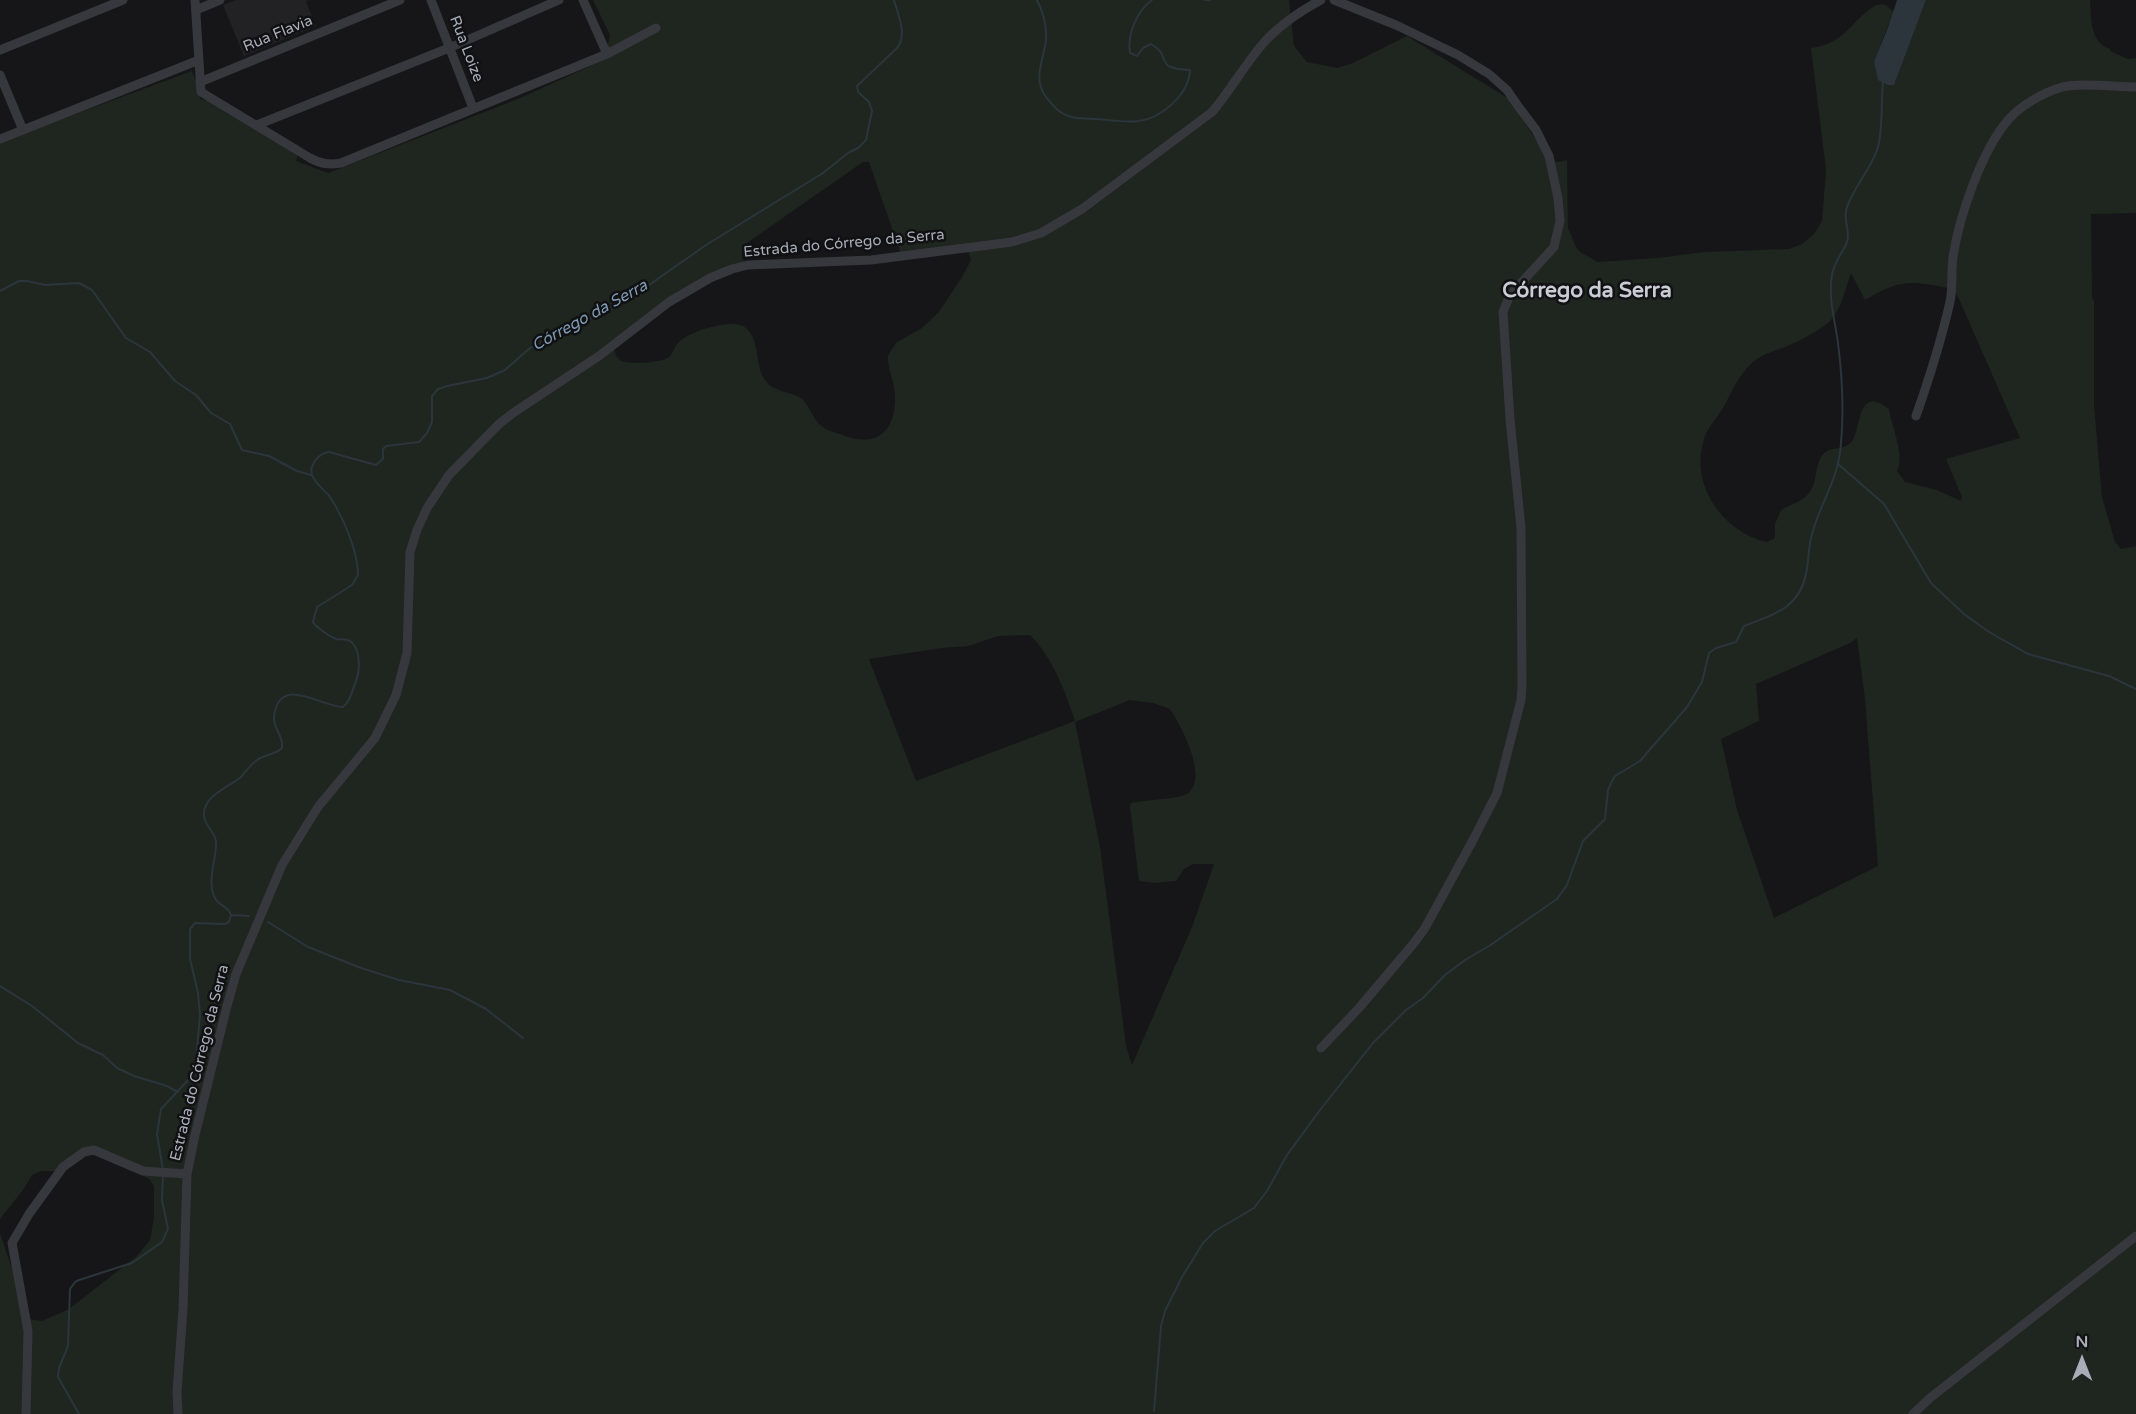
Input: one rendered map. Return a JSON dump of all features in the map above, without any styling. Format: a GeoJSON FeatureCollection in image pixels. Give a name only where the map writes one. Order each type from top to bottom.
{"type":"FeatureCollection","features":[{"type":"Feature","properties":{"kind":"street"},"geometry":{"type":"LineString","coordinates":[[0,50],[123,0]]}},
{"type":"Feature","properties":{"kind":"street"},"geometry":{"type":"LineString","coordinates":[[220,0],[195,5],[201,92],[204,96],[310,158],[319,163],[331,165],[342,163],[607,54],[656,28]]}},
{"type":"Feature","properties":{"kind":"street","name":"Rua Flavia"},"geometry":{"type":"LineString","coordinates":[[200,82],[400,0]]}},
{"type":"Feature","properties":{"kind":"street","name":"Rua Loize"},"geometry":{"type":"LineString","coordinates":[[431,0],[473,108]]}},
{"type":"Feature","properties":{"kind":"street"},"geometry":{"type":"LineString","coordinates":[[257,125],[449,48],[559,0]]}},
{"type":"Feature","properties":{"kind":"street"},"geometry":{"type":"LineString","coordinates":[[583,0],[607,54]]}},
{"type":"Feature","properties":{"kind":"street","name":"Estrada do Córrego da Serra"},"geometry":{"type":"LineString","coordinates":[[178,1414],[177,1392],[183,1308],[187,1174],[236,974],[282,865],[318,807],[375,738],[396,695],[407,653],[410,552],[427,508],[449,474],[513,413],[599,356],[669,302],[721,274],[748,265],[871,260],[1012,242],[1060,224],[1212,112],[1267,39],[1286,22],[1321,0]]}},
{"type":"Feature","properties":{"kind":"street"},"geometry":{"type":"LineString","coordinates":[[1320,1048],[1359,1008],[1419,936],[1497,793],[1521,700],[1522,685],[1521,528],[1510,419],[1503,312],[1510,295],[1554,247],[1560,221],[1558,198],[1549,156],[1536,130],[1507,90],[1489,74],[1458,56],[1396,26],[1334,0]]}},
{"type":"Feature","properties":{"kind":"street"},"geometry":{"type":"LineString","coordinates":[[0,139],[199,60]]}},
{"type":"Feature","properties":{"kind":"street"},"geometry":{"type":"LineString","coordinates":[[0,75],[23,130]]}},
{"type":"Feature","properties":{"kind":"street"},"geometry":{"type":"LineString","coordinates":[[1916,416],[1932,369],[1950,301],[1953,257],[1967,206],[1979,170],[2001,128],[2014,113],[2057,88],[2136,87]]}},
{"type":"Feature","properties":{"kind":"street"},"geometry":{"type":"LineString","coordinates":[[26,1414],[28,1331],[13,1252],[12,1243],[16,1234],[63,1167],[84,1152],[94,1150],[143,1170],[187,1174]]}},
{"type":"Feature","properties":{"kind":"street"},"geometry":{"type":"LineString","coordinates":[[1913,1414],[1930,1398],[2136,1236]]}},
{"type":"Feature","properties":{"kind":"shaded area"},"geometry":{"type":"Polygon","coordinates":[[[236,0],[309,0],[306,2],[316,26],[244,56],[223,5],[236,0]]]}},
{"type":"Feature","properties":{"kind":"shaded area"},"geometry":{"type":"Polygon","coordinates":[[[593,0],[1289,0],[1294,46],[1307,62],[1337,68],[1353,63],[1407,36],[1509,99],[1550,161],[1567,160],[1568,228],[1580,252],[1598,262],[1704,252],[1789,249],[1802,244],[1814,234],[1822,221],[1826,170],[1811,48],[1832,42],[1840,37],[1873,7],[1885,5],[1893,13],[1874,61],[1894,84],[1926,0],[2090,0],[2095,36],[2110,51],[2128,59],[2136,58],[2136,213],[2091,214],[2094,405],[2102,497],[2115,542],[2121,549],[2136,546],[2136,1414],[0,1414],[0,1233],[29,1319],[42,1321],[69,1309],[137,1256],[150,1240],[154,1218],[154,1186],[149,1179],[94,1151],[61,1171],[41,1171],[32,1175],[0,1219],[0,142],[192,71],[200,91],[200,99],[226,105],[298,154],[296,161],[328,173],[518,99],[604,60],[610,35],[593,0]],[[863,162],[744,245],[742,255],[747,265],[665,303],[614,348],[618,358],[624,362],[659,361],[669,357],[684,338],[700,330],[719,325],[737,324],[749,331],[755,344],[759,367],[768,384],[801,398],[817,421],[825,428],[864,440],[881,434],[892,420],[894,409],[895,391],[888,355],[897,342],[922,328],[939,312],[971,260],[968,251],[902,257],[869,162],[863,162]],[[1851,273],[1840,305],[1829,322],[1817,331],[1753,362],[1739,379],[1704,438],[1701,459],[1702,476],[1707,491],[1714,505],[1725,518],[1751,537],[1767,542],[1775,538],[1775,524],[1781,510],[1800,501],[1809,493],[1823,455],[1827,451],[1849,444],[1853,439],[1861,413],[1870,402],[1878,402],[1889,409],[1899,449],[1897,471],[1905,482],[1937,490],[1961,501],[1962,497],[1946,459],[2020,438],[1953,289],[1907,283],[1888,288],[1865,300],[1851,273]],[[1030,635],[998,636],[968,646],[869,659],[916,781],[1075,721],[1052,664],[1030,635]],[[1857,638],[1756,684],[1759,721],[1721,739],[1737,810],[1774,918],[1878,866],[1865,699],[1857,638]],[[1130,700],[1075,722],[1100,847],[1126,1046],[1132,1065],[1192,927],[1214,864],[1193,864],[1184,869],[1176,881],[1155,883],[1139,881],[1131,803],[1182,796],[1191,790],[1195,781],[1192,755],[1170,709],[1153,703],[1130,700]]]}},
{"type":"Feature","properties":{"kind":"shaded area"},"geometry":{"type":"Polygon","coordinates":[[[1897,0],[1926,0],[1894,85],[1888,85],[1878,80],[1874,61],[1897,0]]]}},
{"type":"Feature","properties":{"kind":"waterway","name":"Córrego da Serra"},"geometry":{"type":"LineString","coordinates":[[231,915],[217,901],[213,891],[212,877],[216,841],[204,816],[207,803],[217,793],[241,777],[257,760],[282,748],[274,717],[277,704],[284,697],[292,694],[343,707],[350,699],[357,677],[359,660],[354,644],[348,640],[333,638],[313,622],[317,607],[352,585],[358,575],[353,545],[345,524],[330,497],[312,475],[312,467],[316,460],[329,452],[376,465],[383,459],[383,449],[386,446],[419,442],[427,433],[432,422],[432,396],[438,389],[487,378],[505,370],[530,348],[547,342],[632,297],[706,245],[823,173],[858,148],[866,140],[872,111],[869,102],[858,92],[857,86],[901,42],[901,24],[894,0]]}},
{"type":"Feature","properties":{"kind":"waterway","name":"Córrego da Serra"},"geometry":{"type":"LineString","coordinates":[[1037,0],[1046,30],[1039,76],[1046,97],[1058,110],[1070,117],[1129,122],[1148,119],[1165,110],[1185,88],[1190,70],[1171,67],[1164,61],[1158,49],[1151,44],[1143,48],[1137,56],[1130,53],[1130,38],[1134,24],[1142,10],[1152,0]]}},
{"type":"Feature","properties":{"kind":"waterway","name":"Córrego da Serra"},"geometry":{"type":"LineString","coordinates":[[1205,0],[1210,0]]}},
{"type":"Feature","properties":{"kind":"waterway"},"geometry":{"type":"LineString","coordinates":[[1154,1411],[1161,1326],[1165,1311],[1203,1243],[1215,1231],[1254,1208],[1267,1191],[1287,1155],[1320,1110],[1373,1043],[1406,1010],[1423,998],[1445,975],[1465,960],[1557,899],[1567,885],[1583,841],[1605,819],[1608,790],[1615,776],[1640,761],[1687,707],[1702,682],[1709,653],[1716,648],[1736,642],[1744,626],[1783,609],[1791,603],[1802,586],[1812,534],[1840,456],[1841,368],[1831,301],[1832,275],[1848,238],[1845,216],[1847,207],[1879,144],[1883,82]]}},
{"type":"Feature","properties":{"kind":"waterway"},"geometry":{"type":"LineString","coordinates":[[0,291],[19,281],[45,285],[79,283],[92,290],[126,338],[150,352],[175,381],[196,395],[211,413],[230,424],[242,450],[269,456],[297,471],[311,475]]}},
{"type":"Feature","properties":{"kind":"waterway"},"geometry":{"type":"LineString","coordinates":[[1838,464],[1884,504],[1931,583],[1964,614],[1989,632],[2028,654],[2109,676],[2136,689]]}},
{"type":"Feature","properties":{"kind":"waterway"},"geometry":{"type":"LineString","coordinates":[[231,915],[249,916]]}},
{"type":"Feature","properties":{"kind":"waterway","name":"Córrego da Serra"},"geometry":{"type":"LineString","coordinates":[[163,1170],[157,1134],[161,1109],[189,1079],[196,1061],[200,1015],[198,993],[190,959],[190,929],[195,923],[225,924],[229,922],[231,915]]}},
{"type":"Feature","properties":{"kind":"waterway"},"geometry":{"type":"LineString","coordinates":[[268,922],[308,947],[361,968],[399,980],[450,990],[486,1009],[523,1038]]}},
{"type":"Feature","properties":{"kind":"waterway"},"geometry":{"type":"LineString","coordinates":[[0,986],[32,1006],[78,1043],[103,1055],[117,1068],[178,1092]]}},
{"type":"Feature","properties":{"kind":"waterway","name":"Córrego da Serra"},"geometry":{"type":"LineString","coordinates":[[79,1414],[58,1377],[59,1368],[68,1346],[70,1289],[79,1280],[132,1263],[162,1242],[168,1229],[162,1200],[163,1176]]}},
{"type":"Feature","properties":{"kind":"district","name":"Córrego da Serra"},"geometry":{"type":"Point","coordinates":[1587,291]}}]}
